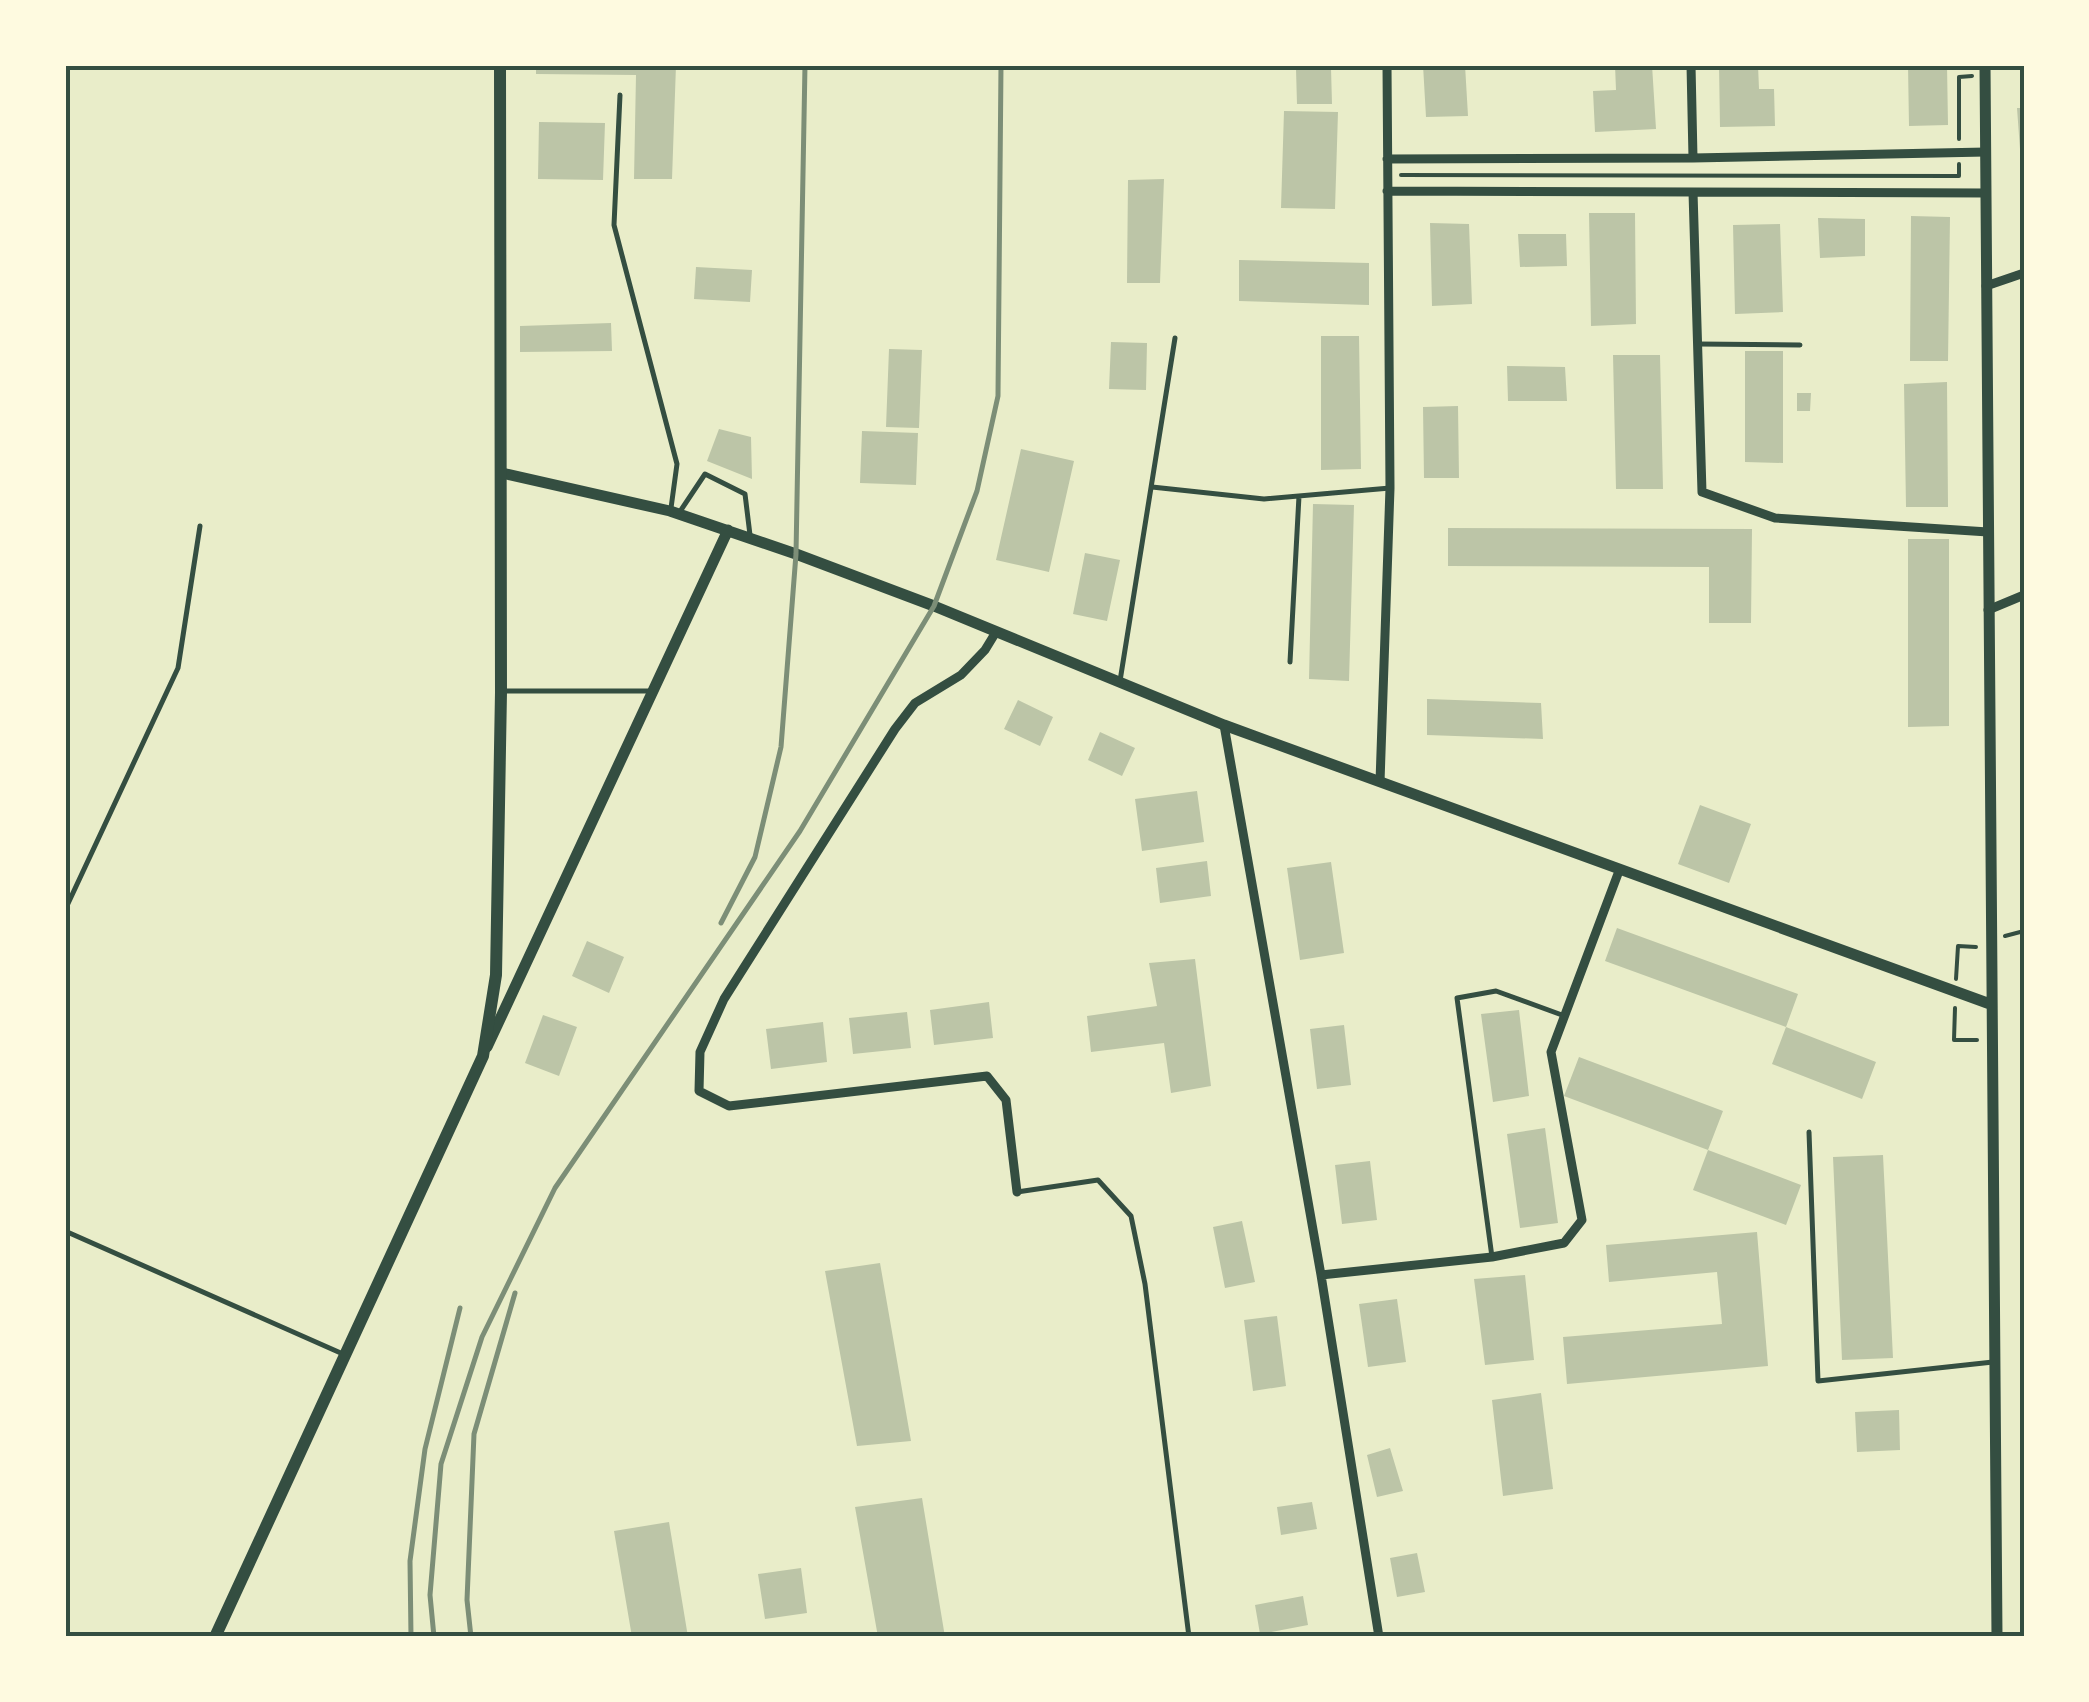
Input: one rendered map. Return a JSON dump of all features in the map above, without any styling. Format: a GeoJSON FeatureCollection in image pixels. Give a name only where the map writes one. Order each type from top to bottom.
{"type":"FeatureCollection","features":[{"type":"Feature","properties":{"kind":"main road"},"geometry":{"type":"LineString","coordinates":[[215,1637],[483,1056],[496,974],[501,692],[500,65]]}},
{"type":"Feature","properties":{"kind":"street"},"geometry":{"type":"LineString","coordinates":[[1380,782],[1390,488],[1388,65]]}},
{"type":"Feature","properties":{"kind":"street"},"geometry":{"type":"LineString","coordinates":[[1691,65],[1693,158]]}},
{"type":"Feature","properties":{"kind":"street"},"geometry":{"type":"LineString","coordinates":[[1985,65],[1997,1637]]}},
{"type":"Feature","properties":{"kind":"street"},"geometry":{"type":"LineString","coordinates":[[1387,159],[1986,152]]}},
{"type":"Feature","properties":{"kind":"street"},"geometry":{"type":"LineString","coordinates":[[1386,191],[1986,192]]}},
{"type":"Feature","properties":{"kind":"street"},"geometry":{"type":"LineString","coordinates":[[1693,192],[1702,492],[1775,518],[1988,532]]}},
{"type":"Feature","properties":{"kind":"street"},"geometry":{"type":"LineString","coordinates":[[1986,286],[2024,273]]}},
{"type":"Feature","properties":{"kind":"street"},"geometry":{"type":"LineString","coordinates":[[502,473],[674,512],[728,530],[934,606],[1224,725],[1990,1004]]}},
{"type":"Feature","properties":{"kind":"street"},"geometry":{"type":"LineString","coordinates":[[483,1056],[728,530]]}},
{"type":"Feature","properties":{"kind":"street"},"geometry":{"type":"LineString","coordinates":[[1988,610],[2024,595]]}},
{"type":"Feature","properties":{"kind":"street"},"geometry":{"type":"LineString","coordinates":[[996,632],[961,675],[915,704],[895,729],[724,999],[700,1052],[699,1091],[729,1106],[987,1076],[1006,1100],[1016,1192]]}},
{"type":"Feature","properties":{"kind":"street"},"geometry":{"type":"LineString","coordinates":[[1224,725],[1322,1275],[1379,1637]]}},
{"type":"Feature","properties":{"kind":"street"},"geometry":{"type":"LineString","coordinates":[[1322,1275],[1492,1257],[1564,1243],[1582,1220],[1550,1052],[1619,871]]}},
{"type":"Feature","properties":{"kind":"lane"},"geometry":{"type":"LineString","coordinates":[[620,95],[614,225],[677,464],[674,512]]}},
{"type":"Feature","properties":{"kind":"lane"},"geometry":{"type":"LineString","coordinates":[[1120,684],[1175,338]]}},
{"type":"Feature","properties":{"kind":"lane"},"geometry":{"type":"LineString","coordinates":[[1698,344],[1800,345]]}},
{"type":"Feature","properties":{"kind":"lane"},"geometry":{"type":"LineString","coordinates":[[674,512],[705,474],[746,494],[750,538]]}},
{"type":"Feature","properties":{"kind":"lane"},"geometry":{"type":"LineString","coordinates":[[1152,487],[1264,499],[1390,488]]}},
{"type":"Feature","properties":{"kind":"lane"},"geometry":{"type":"LineString","coordinates":[[1290,662],[1299,496]]}},
{"type":"Feature","properties":{"kind":"lane"},"geometry":{"type":"LineString","coordinates":[[65,910],[178,668],[200,526]]}},
{"type":"Feature","properties":{"kind":"lane"},"geometry":{"type":"LineString","coordinates":[[501,692],[654,691]]}},
{"type":"Feature","properties":{"kind":"lane"},"geometry":{"type":"LineString","coordinates":[[1492,1257],[1457,998],[1496,991],[1562,1015]]}},
{"type":"Feature","properties":{"kind":"lane"},"geometry":{"type":"LineString","coordinates":[[1808,1132],[1818,1381],[1993,1362]]}},
{"type":"Feature","properties":{"kind":"lane"},"geometry":{"type":"LineString","coordinates":[[1016,1192],[1098,1180],[1130,1216],[1145,1284],[1189,1637]]}},
{"type":"Feature","properties":{"kind":"lane"},"geometry":{"type":"LineString","coordinates":[[65,1231],[346,1355]]}},
{"type":"Feature","properties":{"kind":"building"},"geometry":{"type":"Polygon","coordinates":[[[536,65],[676,65],[672,179],[634,179],[636,75],[536,74],[536,65]]]}},
{"type":"Feature","properties":{"kind":"building"},"geometry":{"type":"Polygon","coordinates":[[[1423,65],[1465,65],[1468,116],[1426,117],[1423,65]]]}},
{"type":"Feature","properties":{"kind":"building"},"geometry":{"type":"Polygon","coordinates":[[[1615,65],[1652,65],[1656,129],[1595,132],[1593,91],[1616,90],[1615,65]]]}},
{"type":"Feature","properties":{"kind":"building"},"geometry":{"type":"Polygon","coordinates":[[[1719,65],[1758,65],[1759,89],[1774,89],[1775,126],[1720,127],[1719,65]]]}},
{"type":"Feature","properties":{"kind":"building"},"geometry":{"type":"Polygon","coordinates":[[[1908,65],[1947,65],[1948,125],[1909,126],[1908,65]]]}},
{"type":"Feature","properties":{"kind":"building"},"geometry":{"type":"Polygon","coordinates":[[[1331,68],[1332,104],[1297,104],[1296,69],[1331,68]]]}},
{"type":"Feature","properties":{"kind":"building"},"geometry":{"type":"Polygon","coordinates":[[[2017,108],[2024,108],[2024,163],[2021,163],[2017,108]]]}},
{"type":"Feature","properties":{"kind":"building"},"geometry":{"type":"Polygon","coordinates":[[[1284,111],[1338,112],[1335,209],[1281,208],[1284,111]]]}},
{"type":"Feature","properties":{"kind":"building"},"geometry":{"type":"Polygon","coordinates":[[[539,122],[605,123],[603,180],[538,179],[539,122]]]}},
{"type":"Feature","properties":{"kind":"building"},"geometry":{"type":"Polygon","coordinates":[[[1164,179],[1160,283],[1127,283],[1128,180],[1164,179]]]}},
{"type":"Feature","properties":{"kind":"building"},"geometry":{"type":"Polygon","coordinates":[[[1589,213],[1635,213],[1636,324],[1591,326],[1589,213]]]}},
{"type":"Feature","properties":{"kind":"building"},"geometry":{"type":"Polygon","coordinates":[[[1911,216],[1950,217],[1948,361],[1910,361],[1911,216]]]}},
{"type":"Feature","properties":{"kind":"building"},"geometry":{"type":"Polygon","coordinates":[[[1818,218],[1865,219],[1865,256],[1820,258],[1818,218]]]}},
{"type":"Feature","properties":{"kind":"building"},"geometry":{"type":"Polygon","coordinates":[[[1430,223],[1469,224],[1472,304],[1432,306],[1430,223]]]}},
{"type":"Feature","properties":{"kind":"building"},"geometry":{"type":"Polygon","coordinates":[[[1780,224],[1783,312],[1735,314],[1733,225],[1780,224]]]}},
{"type":"Feature","properties":{"kind":"building"},"geometry":{"type":"Polygon","coordinates":[[[1518,234],[1566,234],[1567,266],[1520,267],[1518,234]]]}},
{"type":"Feature","properties":{"kind":"building"},"geometry":{"type":"Polygon","coordinates":[[[1239,260],[1369,263],[1369,305],[1239,301],[1239,260]]]}},
{"type":"Feature","properties":{"kind":"building"},"geometry":{"type":"Polygon","coordinates":[[[696,267],[752,270],[750,302],[694,299],[696,267]]]}},
{"type":"Feature","properties":{"kind":"building"},"geometry":{"type":"Polygon","coordinates":[[[611,323],[612,351],[520,352],[520,326],[611,323]]]}},
{"type":"Feature","properties":{"kind":"building"},"geometry":{"type":"Polygon","coordinates":[[[1321,336],[1359,336],[1361,469],[1321,470],[1321,336]]]}},
{"type":"Feature","properties":{"kind":"building"},"geometry":{"type":"Polygon","coordinates":[[[1111,342],[1147,343],[1146,390],[1109,389],[1111,342]]]}},
{"type":"Feature","properties":{"kind":"building"},"geometry":{"type":"Polygon","coordinates":[[[889,349],[922,350],[919,428],[886,427],[889,349]]]}},
{"type":"Feature","properties":{"kind":"building"},"geometry":{"type":"Polygon","coordinates":[[[1745,351],[1783,351],[1783,463],[1745,462],[1745,351]]]}},
{"type":"Feature","properties":{"kind":"building"},"geometry":{"type":"Polygon","coordinates":[[[1613,355],[1660,355],[1663,489],[1616,489],[1613,355]]]}},
{"type":"Feature","properties":{"kind":"building"},"geometry":{"type":"Polygon","coordinates":[[[1507,366],[1565,367],[1567,401],[1508,401],[1507,366]]]}},
{"type":"Feature","properties":{"kind":"building"},"geometry":{"type":"Polygon","coordinates":[[[1947,382],[1948,507],[1906,507],[1904,384],[1947,382]]]}},
{"type":"Feature","properties":{"kind":"building"},"geometry":{"type":"Polygon","coordinates":[[[1797,393],[1811,393],[1810,411],[1797,411],[1797,393]]]}},
{"type":"Feature","properties":{"kind":"building"},"geometry":{"type":"Polygon","coordinates":[[[1458,406],[1459,478],[1424,478],[1423,407],[1458,406]]]}},
{"type":"Feature","properties":{"kind":"building"},"geometry":{"type":"Polygon","coordinates":[[[719,429],[751,437],[752,479],[707,461],[719,429]]]}},
{"type":"Feature","properties":{"kind":"building"},"geometry":{"type":"Polygon","coordinates":[[[862,431],[918,433],[916,485],[860,483],[862,431]]]}},
{"type":"Feature","properties":{"kind":"building"},"geometry":{"type":"Polygon","coordinates":[[[1021,449],[1074,461],[1049,572],[996,560],[1021,449]]]}},
{"type":"Feature","properties":{"kind":"building"},"geometry":{"type":"Polygon","coordinates":[[[1313,504],[1354,505],[1349,681],[1309,679],[1313,504]]]}},
{"type":"Feature","properties":{"kind":"building"},"geometry":{"type":"Polygon","coordinates":[[[1448,528],[1752,529],[1751,623],[1709,623],[1709,567],[1448,566],[1448,528]]]}},
{"type":"Feature","properties":{"kind":"building"},"geometry":{"type":"Polygon","coordinates":[[[1908,539],[1949,539],[1949,726],[1908,727],[1908,539]]]}},
{"type":"Feature","properties":{"kind":"building"},"geometry":{"type":"Polygon","coordinates":[[[1085,553],[1120,560],[1107,621],[1073,614],[1085,553]]]}},
{"type":"Feature","properties":{"kind":"building"},"geometry":{"type":"Polygon","coordinates":[[[1427,699],[1541,703],[1543,739],[1427,735],[1427,699]]]}},
{"type":"Feature","properties":{"kind":"building"},"geometry":{"type":"Polygon","coordinates":[[[1018,700],[1053,717],[1040,746],[1004,729],[1018,700]]]}},
{"type":"Feature","properties":{"kind":"building"},"geometry":{"type":"Polygon","coordinates":[[[1100,732],[1135,748],[1122,776],[1088,760],[1100,732]]]}},
{"type":"Feature","properties":{"kind":"building"},"geometry":{"type":"Polygon","coordinates":[[[1197,791],[1204,842],[1142,851],[1135,799],[1197,791]]]}},
{"type":"Feature","properties":{"kind":"building"},"geometry":{"type":"Polygon","coordinates":[[[1700,805],[1751,824],[1729,883],[1678,864],[1700,805]]]}},
{"type":"Feature","properties":{"kind":"building"},"geometry":{"type":"Polygon","coordinates":[[[1207,861],[1211,896],[1160,903],[1156,868],[1207,861]]]}},
{"type":"Feature","properties":{"kind":"building"},"geometry":{"type":"Polygon","coordinates":[[[1331,862],[1344,953],[1300,960],[1287,868],[1331,862]]]}},
{"type":"Feature","properties":{"kind":"building"},"geometry":{"type":"Polygon","coordinates":[[[1617,928],[1798,994],[1786,1027],[1605,961],[1617,928]]]}},
{"type":"Feature","properties":{"kind":"building"},"geometry":{"type":"Polygon","coordinates":[[[587,941],[624,957],[609,993],[572,976],[587,941]]]}},
{"type":"Feature","properties":{"kind":"building"},"geometry":{"type":"Polygon","coordinates":[[[1195,959],[1211,1086],[1171,1093],[1164,1043],[1091,1052],[1087,1016],[1157,1006],[1149,963],[1195,959]]]}},
{"type":"Feature","properties":{"kind":"building"},"geometry":{"type":"Polygon","coordinates":[[[989,1002],[993,1038],[934,1045],[930,1010],[989,1002]]]}},
{"type":"Feature","properties":{"kind":"building"},"geometry":{"type":"Polygon","coordinates":[[[1519,1010],[1529,1096],[1493,1102],[1481,1014],[1519,1010]]]}},
{"type":"Feature","properties":{"kind":"building"},"geometry":{"type":"Polygon","coordinates":[[[907,1012],[911,1048],[853,1054],[849,1018],[907,1012]]]}},
{"type":"Feature","properties":{"kind":"building"},"geometry":{"type":"Polygon","coordinates":[[[543,1015],[577,1027],[559,1076],[525,1063],[543,1015]]]}},
{"type":"Feature","properties":{"kind":"building"},"geometry":{"type":"Polygon","coordinates":[[[823,1022],[827,1062],[771,1069],[766,1029],[823,1022]]]}},
{"type":"Feature","properties":{"kind":"building"},"geometry":{"type":"Polygon","coordinates":[[[1344,1025],[1351,1085],[1317,1089],[1310,1029],[1344,1025]]]}},
{"type":"Feature","properties":{"kind":"building"},"geometry":{"type":"Polygon","coordinates":[[[1786,1027],[1876,1062],[1862,1099],[1772,1064],[1786,1027]]]}},
{"type":"Feature","properties":{"kind":"building"},"geometry":{"type":"Polygon","coordinates":[[[1579,1057],[1723,1111],[1708,1150],[1564,1096],[1579,1057]]]}},
{"type":"Feature","properties":{"kind":"building"},"geometry":{"type":"Polygon","coordinates":[[[1545,1128],[1558,1223],[1520,1228],[1507,1134],[1545,1128]]]}},
{"type":"Feature","properties":{"kind":"building"},"geometry":{"type":"Polygon","coordinates":[[[1708,1150],[1801,1185],[1786,1225],[1693,1190],[1708,1150]]]}},
{"type":"Feature","properties":{"kind":"building"},"geometry":{"type":"Polygon","coordinates":[[[1883,1155],[1893,1358],[1842,1360],[1833,1157],[1883,1155]]]}},
{"type":"Feature","properties":{"kind":"building"},"geometry":{"type":"Polygon","coordinates":[[[1370,1161],[1377,1220],[1342,1224],[1335,1165],[1370,1161]]]}},
{"type":"Feature","properties":{"kind":"building"},"geometry":{"type":"Polygon","coordinates":[[[1242,1221],[1255,1282],[1225,1288],[1213,1227],[1242,1221]]]}},
{"type":"Feature","properties":{"kind":"building"},"geometry":{"type":"Polygon","coordinates":[[[1757,1232],[1768,1366],[1567,1384],[1563,1337],[1722,1324],[1717,1272],[1609,1282],[1606,1245],[1757,1232]]]}},
{"type":"Feature","properties":{"kind":"building"},"geometry":{"type":"Polygon","coordinates":[[[880,1263],[911,1441],[857,1446],[825,1271],[880,1263]]]}},
{"type":"Feature","properties":{"kind":"building"},"geometry":{"type":"Polygon","coordinates":[[[1525,1275],[1534,1360],[1485,1365],[1474,1279],[1525,1275]]]}},
{"type":"Feature","properties":{"kind":"building"},"geometry":{"type":"Polygon","coordinates":[[[1397,1299],[1406,1362],[1368,1367],[1359,1304],[1397,1299]]]}},
{"type":"Feature","properties":{"kind":"building"},"geometry":{"type":"Polygon","coordinates":[[[1277,1316],[1286,1386],[1253,1391],[1244,1320],[1277,1316]]]}},
{"type":"Feature","properties":{"kind":"building"},"geometry":{"type":"Polygon","coordinates":[[[1541,1393],[1553,1489],[1503,1496],[1492,1400],[1541,1393]]]}},
{"type":"Feature","properties":{"kind":"building"},"geometry":{"type":"Polygon","coordinates":[[[1899,1410],[1900,1450],[1857,1452],[1855,1412],[1899,1410]]]}},
{"type":"Feature","properties":{"kind":"building"},"geometry":{"type":"Polygon","coordinates":[[[1390,1448],[1403,1491],[1377,1497],[1367,1455],[1390,1448]]]}},
{"type":"Feature","properties":{"kind":"building"},"geometry":{"type":"Polygon","coordinates":[[[922,1498],[945,1637],[878,1637],[855,1507],[922,1498]]]}},
{"type":"Feature","properties":{"kind":"building"},"geometry":{"type":"Polygon","coordinates":[[[1312,1502],[1317,1529],[1281,1535],[1277,1507],[1312,1502]]]}},
{"type":"Feature","properties":{"kind":"building"},"geometry":{"type":"Polygon","coordinates":[[[669,1522],[688,1637],[632,1637],[614,1531],[669,1522]]]}},
{"type":"Feature","properties":{"kind":"building"},"geometry":{"type":"Polygon","coordinates":[[[1417,1553],[1425,1592],[1397,1597],[1390,1558],[1417,1553]]]}},
{"type":"Feature","properties":{"kind":"building"},"geometry":{"type":"Polygon","coordinates":[[[801,1568],[807,1613],[765,1619],[758,1574],[801,1568]]]}},
{"type":"Feature","properties":{"kind":"building"},"geometry":{"type":"Polygon","coordinates":[[[1303,1596],[1308,1625],[1260,1634],[1255,1605],[1303,1596]]]}},
{"type":"Feature","properties":{"kind":"railway"},"geometry":{"type":"LineString","coordinates":[[721,923],[755,857],[781,747],[796,554],[805,65]]}},
{"type":"Feature","properties":{"kind":"railway"},"geometry":{"type":"LineString","coordinates":[[434,1637],[430,1595],[441,1464],[482,1337],[555,1188],[800,831],[934,606],[977,491],[998,396],[1001,65]]}},
{"type":"Feature","properties":{"kind":"railway"},"geometry":{"type":"LineString","coordinates":[[471,1637],[467,1600],[474,1434],[515,1293]]}},
{"type":"Feature","properties":{"kind":"railway"},"geometry":{"type":"LineString","coordinates":[[411,1637],[410,1561],[425,1449],[460,1308]]}}]}
